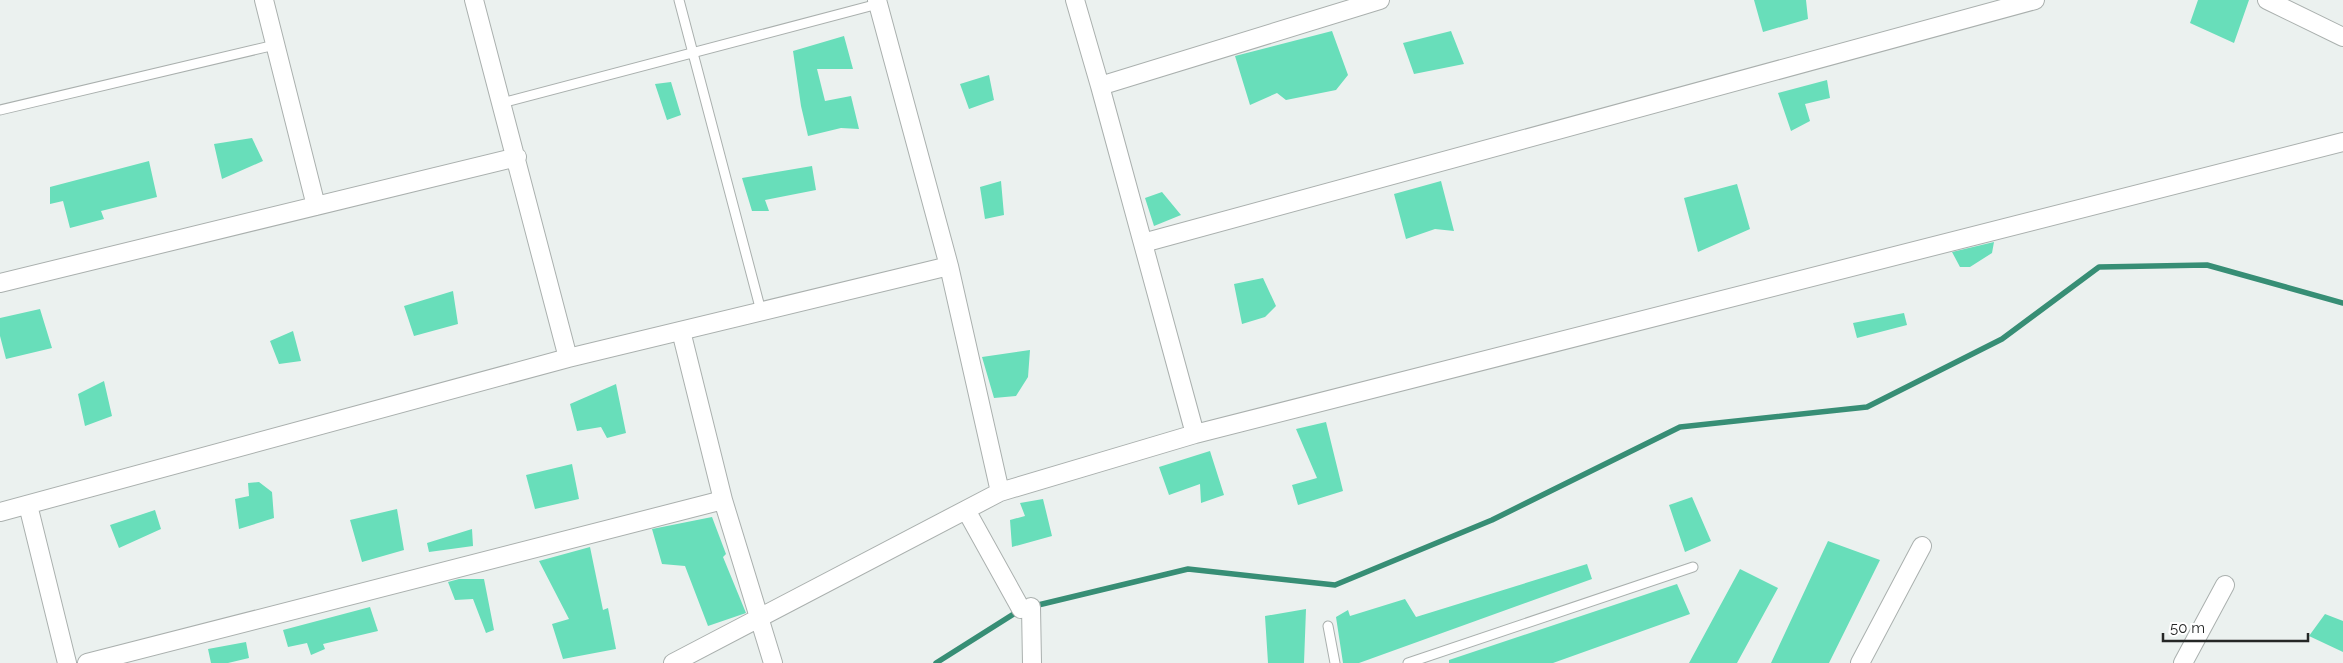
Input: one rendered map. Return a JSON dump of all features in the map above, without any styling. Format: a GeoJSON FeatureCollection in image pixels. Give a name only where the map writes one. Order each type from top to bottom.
{"type":"FeatureCollection","features":[{"type":"Feature","properties":{"kind":"street"},"geometry":{"type":"LineString","coordinates":[[264,0],[316,206]]}},
{"type":"Feature","properties":{"kind":"street"},"geometry":{"type":"LineString","coordinates":[[474,0],[517,157],[568,358]]}},
{"type":"Feature","properties":{"kind":"street"},"geometry":{"type":"LineString","coordinates":[[1074,0],[1100,86],[1194,434]]}},
{"type":"Feature","properties":{"kind":"street"},"geometry":{"type":"LineString","coordinates":[[1100,86],[1380,0]]}},
{"type":"Feature","properties":{"kind":"street"},"geometry":{"type":"LineString","coordinates":[[1143,243],[2035,0]]}},
{"type":"Feature","properties":{"kind":"street"},"geometry":{"type":"LineString","coordinates":[[2267,0],[2343,37]]}},
{"type":"Feature","properties":{"kind":"street"},"geometry":{"type":"LineString","coordinates":[[877,2],[949,266],[1000,492]]}},
{"type":"Feature","properties":{"kind":"street"},"geometry":{"type":"LineString","coordinates":[[673,663],[1000,492],[1194,434],[2343,142]]}},
{"type":"Feature","properties":{"kind":"street"},"geometry":{"type":"LineString","coordinates":[[0,283],[517,157]]}},
{"type":"Feature","properties":{"kind":"street"},"geometry":{"type":"LineString","coordinates":[[0,512],[568,358],[949,266]]}},
{"type":"Feature","properties":{"kind":"street"},"geometry":{"type":"LineString","coordinates":[[681,331],[723,500],[773,663]]}},
{"type":"Feature","properties":{"kind":"street"},"geometry":{"type":"LineString","coordinates":[[88,663],[723,500]]}},
{"type":"Feature","properties":{"kind":"street"},"geometry":{"type":"LineString","coordinates":[[28,505],[67,663]]}},
{"type":"Feature","properties":{"kind":"street"},"geometry":{"type":"LineString","coordinates":[[966,510],[1026,608],[1032,663]]}},
{"type":"Feature","properties":{"kind":"street"},"geometry":{"type":"LineString","coordinates":[[1860,663],[1922,546]]}},
{"type":"Feature","properties":{"kind":"street"},"geometry":{"type":"LineString","coordinates":[[2183,663],[2225,585]]}},
{"type":"Feature","properties":{"kind":"lane"},"geometry":{"type":"LineString","coordinates":[[679,0],[762,312]]}},
{"type":"Feature","properties":{"kind":"lane"},"geometry":{"type":"LineString","coordinates":[[502,103],[693,54],[877,2]]}},
{"type":"Feature","properties":{"kind":"lane"},"geometry":{"type":"LineString","coordinates":[[0,110],[275,45]]}},
{"type":"Feature","properties":{"kind":"lane"},"geometry":{"type":"LineString","coordinates":[[1408,663],[1693,567]]}},
{"type":"Feature","properties":{"kind":"lane"},"geometry":{"type":"LineString","coordinates":[[1328,626],[1335,663]]}},
{"type":"Feature","properties":{"kind":"building"},"geometry":{"type":"Polygon","coordinates":[[[1754,0],[1806,0],[1808,19],[1763,32],[1754,0]]]}},
{"type":"Feature","properties":{"kind":"building"},"geometry":{"type":"Polygon","coordinates":[[[2198,0],[2249,0],[2234,43],[2190,23],[2198,0]]]}},
{"type":"Feature","properties":{"kind":"building"},"geometry":{"type":"Polygon","coordinates":[[[1332,31],[1348,75],[1336,90],[1286,100],[1277,93],[1250,105],[1235,56],[1332,31]]]}},
{"type":"Feature","properties":{"kind":"building"},"geometry":{"type":"Polygon","coordinates":[[[1451,31],[1464,64],[1414,74],[1403,43],[1451,31]]]}},
{"type":"Feature","properties":{"kind":"building"},"geometry":{"type":"Polygon","coordinates":[[[844,36],[853,69],[817,69],[825,101],[851,96],[859,129],[841,128],[808,136],[801,106],[793,51],[844,36]]]}},
{"type":"Feature","properties":{"kind":"building"},"geometry":{"type":"Polygon","coordinates":[[[989,75],[994,100],[969,109],[960,84],[989,75]]]}},
{"type":"Feature","properties":{"kind":"building"},"geometry":{"type":"Polygon","coordinates":[[[1827,80],[1830,98],[1805,104],[1810,121],[1791,131],[1778,93],[1827,80]]]}},
{"type":"Feature","properties":{"kind":"building"},"geometry":{"type":"Polygon","coordinates":[[[671,82],[681,115],[667,120],[655,84],[671,82]]]}},
{"type":"Feature","properties":{"kind":"building"},"geometry":{"type":"Polygon","coordinates":[[[252,138],[263,161],[222,179],[214,144],[252,138]]]}},
{"type":"Feature","properties":{"kind":"building"},"geometry":{"type":"Polygon","coordinates":[[[149,161],[157,197],[101,211],[104,219],[70,228],[63,201],[50,204],[50,187],[149,161]]]}},
{"type":"Feature","properties":{"kind":"building"},"geometry":{"type":"Polygon","coordinates":[[[812,166],[816,190],[765,200],[769,211],[752,211],[742,178],[812,166]]]}},
{"type":"Feature","properties":{"kind":"building"},"geometry":{"type":"Polygon","coordinates":[[[1001,181],[1004,215],[985,219],[980,187],[1001,181]]]}},
{"type":"Feature","properties":{"kind":"building"},"geometry":{"type":"Polygon","coordinates":[[[1441,181],[1454,231],[1435,229],[1406,239],[1394,194],[1441,181]]]}},
{"type":"Feature","properties":{"kind":"building"},"geometry":{"type":"Polygon","coordinates":[[[1737,184],[1750,229],[1698,252],[1684,198],[1737,184]]]}},
{"type":"Feature","properties":{"kind":"building"},"geometry":{"type":"Polygon","coordinates":[[[1162,192],[1181,215],[1154,226],[1145,198],[1162,192]]]}},
{"type":"Feature","properties":{"kind":"building"},"geometry":{"type":"Polygon","coordinates":[[[1994,242],[1992,253],[1970,267],[1960,267],[1952,252],[1994,242]]]}},
{"type":"Feature","properties":{"kind":"building"},"geometry":{"type":"Polygon","coordinates":[[[1263,278],[1276,306],[1265,317],[1242,324],[1234,284],[1263,278]]]}},
{"type":"Feature","properties":{"kind":"building"},"geometry":{"type":"Polygon","coordinates":[[[453,291],[458,324],[414,336],[404,306],[453,291]]]}},
{"type":"Feature","properties":{"kind":"building"},"geometry":{"type":"Polygon","coordinates":[[[40,309],[52,348],[6,359],[0,336],[0,318],[40,309]]]}},
{"type":"Feature","properties":{"kind":"building"},"geometry":{"type":"Polygon","coordinates":[[[1904,313],[1907,325],[1857,338],[1853,323],[1904,313]]]}},
{"type":"Feature","properties":{"kind":"building"},"geometry":{"type":"Polygon","coordinates":[[[293,331],[301,361],[279,364],[270,341],[293,331]]]}},
{"type":"Feature","properties":{"kind":"building"},"geometry":{"type":"Polygon","coordinates":[[[1030,350],[1028,377],[1016,396],[994,398],[982,357],[1030,350]]]}},
{"type":"Feature","properties":{"kind":"building"},"geometry":{"type":"Polygon","coordinates":[[[104,381],[112,416],[85,426],[78,394],[104,381]]]}},
{"type":"Feature","properties":{"kind":"building"},"geometry":{"type":"Polygon","coordinates":[[[616,384],[626,433],[607,438],[601,427],[577,431],[570,404],[616,384]]]}},
{"type":"Feature","properties":{"kind":"building"},"geometry":{"type":"Polygon","coordinates":[[[1326,422],[1343,491],[1298,505],[1292,485],[1317,478],[1296,429],[1326,422]]]}},
{"type":"Feature","properties":{"kind":"building"},"geometry":{"type":"Polygon","coordinates":[[[1210,451],[1224,495],[1201,503],[1200,484],[1169,495],[1159,467],[1210,451]]]}},
{"type":"Feature","properties":{"kind":"building"},"geometry":{"type":"Polygon","coordinates":[[[572,464],[579,499],[535,509],[526,475],[572,464]]]}},
{"type":"Feature","properties":{"kind":"building"},"geometry":{"type":"Polygon","coordinates":[[[259,482],[272,492],[274,518],[239,529],[235,499],[249,496],[248,483],[259,482]]]}},
{"type":"Feature","properties":{"kind":"building"},"geometry":{"type":"Polygon","coordinates":[[[1692,497],[1711,541],[1685,552],[1669,505],[1692,497]]]}},
{"type":"Feature","properties":{"kind":"building"},"geometry":{"type":"Polygon","coordinates":[[[1043,499],[1052,536],[1012,547],[1010,520],[1025,516],[1020,503],[1043,499]]]}},
{"type":"Feature","properties":{"kind":"building"},"geometry":{"type":"Polygon","coordinates":[[[397,509],[404,550],[362,562],[350,520],[397,509]]]}},
{"type":"Feature","properties":{"kind":"building"},"geometry":{"type":"Polygon","coordinates":[[[155,510],[161,529],[119,548],[110,525],[155,510]]]}},
{"type":"Feature","properties":{"kind":"building"},"geometry":{"type":"Polygon","coordinates":[[[712,517],[726,554],[723,557],[746,613],[708,626],[685,566],[662,564],[652,529],[712,517]]]}},
{"type":"Feature","properties":{"kind":"building"},"geometry":{"type":"Polygon","coordinates":[[[472,529],[473,546],[429,552],[427,543],[472,529]]]}},
{"type":"Feature","properties":{"kind":"building"},"geometry":{"type":"Polygon","coordinates":[[[1828,541],[1880,560],[1829,663],[1771,663],[1828,541]]]}},
{"type":"Feature","properties":{"kind":"building"},"geometry":{"type":"Polygon","coordinates":[[[590,547],[603,610],[608,608],[616,649],[563,659],[552,624],[569,619],[539,561],[590,547]]]}},
{"type":"Feature","properties":{"kind":"building"},"geometry":{"type":"Polygon","coordinates":[[[1587,564],[1592,579],[1359,663],[1343,663],[1336,617],[1348,610],[1350,616],[1405,599],[1416,617],[1587,564]]]}},
{"type":"Feature","properties":{"kind":"building"},"geometry":{"type":"Polygon","coordinates":[[[1740,569],[1778,588],[1737,663],[1689,663],[1740,569]]]}},
{"type":"Feature","properties":{"kind":"building"},"geometry":{"type":"Polygon","coordinates":[[[459,579],[484,579],[494,630],[486,633],[473,599],[455,600],[448,582],[459,579]]]}},
{"type":"Feature","properties":{"kind":"building"},"geometry":{"type":"Polygon","coordinates":[[[1677,584],[1690,614],[1553,663],[1449,663],[1449,660],[1677,584]]]}},
{"type":"Feature","properties":{"kind":"building"},"geometry":{"type":"Polygon","coordinates":[[[370,607],[378,631],[323,644],[325,649],[311,655],[307,643],[288,647],[283,630],[370,607]]]}},
{"type":"Feature","properties":{"kind":"building"},"geometry":{"type":"Polygon","coordinates":[[[1306,609],[1304,663],[1268,663],[1265,616],[1306,609]]]}},
{"type":"Feature","properties":{"kind":"building"},"geometry":{"type":"Polygon","coordinates":[[[2325,614],[2343,621],[2343,652],[2309,636],[2325,614]]]}},
{"type":"Feature","properties":{"kind":"building"},"geometry":{"type":"Polygon","coordinates":[[[246,642],[249,658],[228,663],[211,663],[208,649],[246,642]]]}},
{"type":"Feature","properties":{"kind":"waterway"},"geometry":{"type":"LineString","coordinates":[[1034,606],[1188,569],[1335,585],[1492,520],[1680,427],[1867,407],[2002,339],[2099,267],[2207,265],[2343,303]]}},
{"type":"Feature","properties":{"kind":"waterway"},"geometry":{"type":"LineString","coordinates":[[936,663],[1020,610]]}}]}
